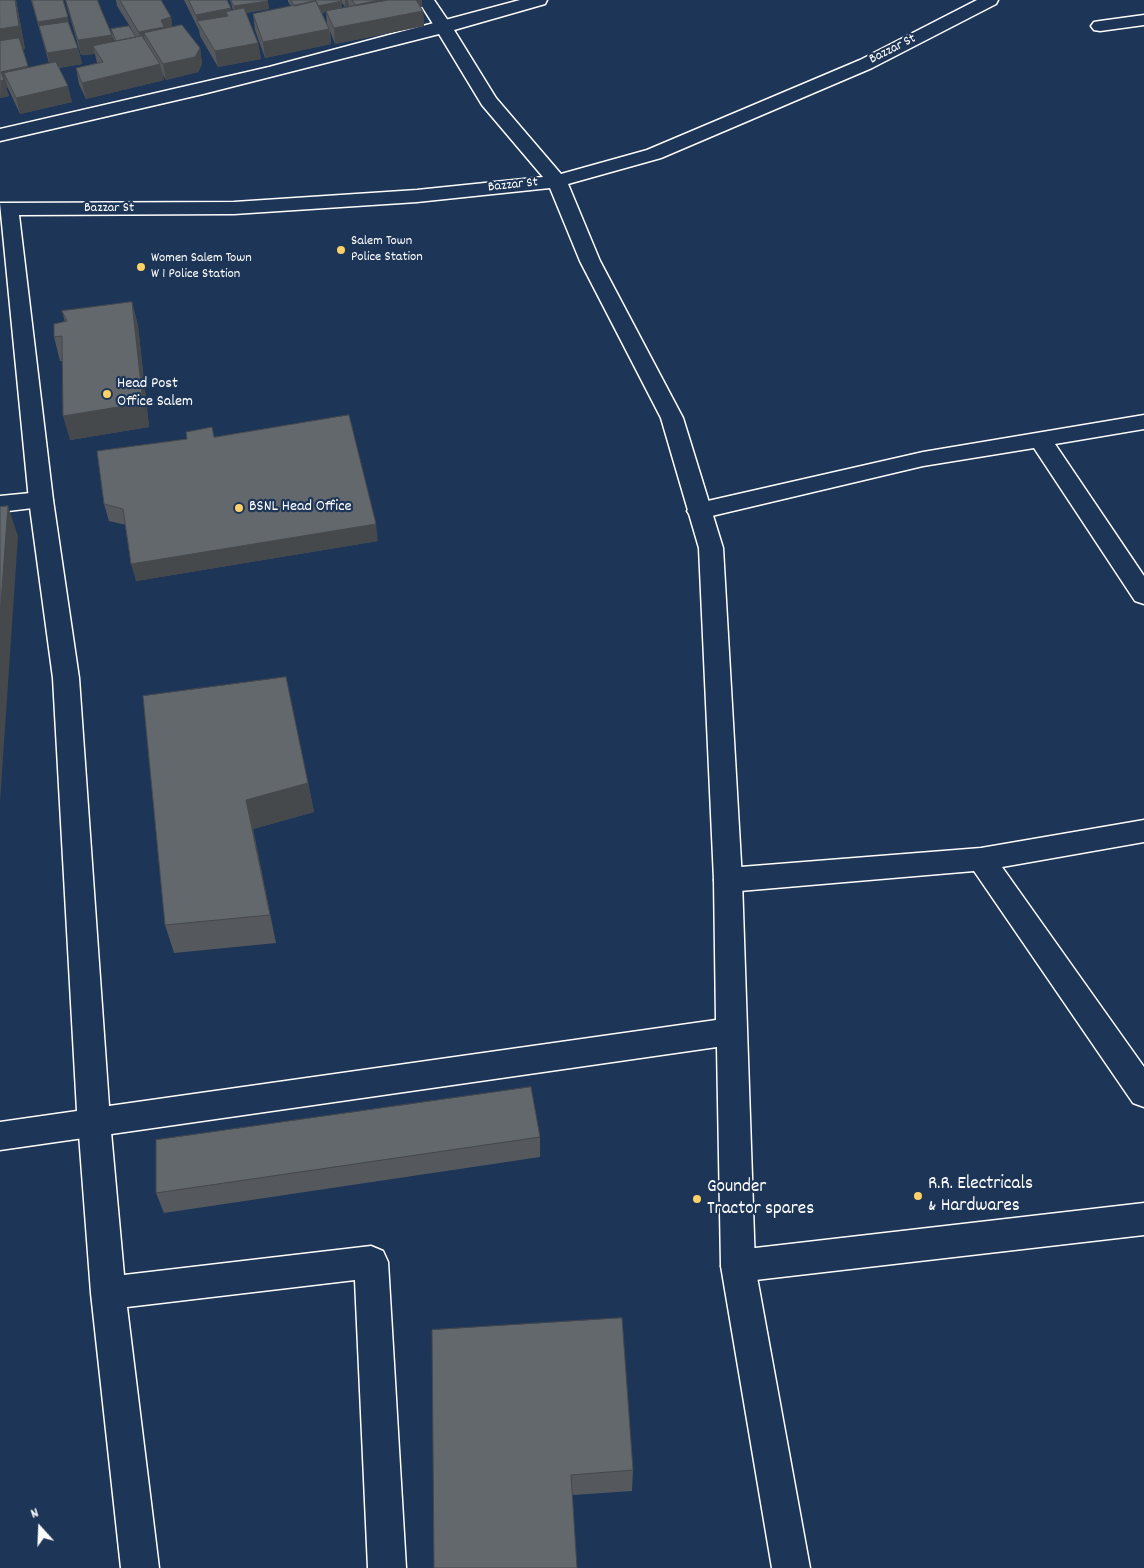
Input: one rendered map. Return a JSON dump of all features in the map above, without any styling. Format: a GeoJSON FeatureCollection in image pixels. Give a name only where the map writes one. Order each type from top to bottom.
{"type":"FeatureCollection","features":[{"type":"Feature","properties":{"kind":"main road"},"geometry":{"type":"LineString","coordinates":[[426,0],[488,101],[557,181],[590,261],[672,418],[711,548],[728,880],[738,1266],[791,1568]]}},
{"type":"Feature","properties":{"kind":"main road"},"geometry":{"type":"LineString","coordinates":[[0,135],[187,94],[444,28],[539,0]]}},
{"type":"Feature","properties":{"kind":"main road","name":"Bazzar St"},"geometry":{"type":"LineString","coordinates":[[4,210],[234,208],[417,196],[557,181],[654,154],[866,64],[990,0]]}},
{"type":"Feature","properties":{"kind":"main road"},"geometry":{"type":"LineString","coordinates":[[1100,26],[1144,20]]}},
{"type":"Feature","properties":{"kind":"main road"},"geometry":{"type":"LineString","coordinates":[[4,210],[66,678],[94,1121],[108,1293],[140,1568]]}},
{"type":"Feature","properties":{"kind":"main road"},"geometry":{"type":"LineString","coordinates":[[699,511],[923,460],[1144,422]]}},
{"type":"Feature","properties":{"kind":"main road"},"geometry":{"type":"LineString","coordinates":[[1040,439],[1144,595]]}},
{"type":"Feature","properties":{"kind":"main road"},"geometry":{"type":"LineString","coordinates":[[0,504],[41,500]]}},
{"type":"Feature","properties":{"kind":"main road"},"geometry":{"type":"LineString","coordinates":[[728,880],[980,859],[1144,831]]}},
{"type":"Feature","properties":{"kind":"main road"},"geometry":{"type":"LineString","coordinates":[[980,859],[1144,1093]]}},
{"type":"Feature","properties":{"kind":"main road"},"geometry":{"type":"LineString","coordinates":[[0,1136],[94,1121],[733,1031]]}},
{"type":"Feature","properties":{"kind":"main road"},"geometry":{"type":"LineString","coordinates":[[738,1266],[1144,1219]]}},
{"type":"Feature","properties":{"kind":"main road"},"geometry":{"type":"LineString","coordinates":[[108,1293],[371,1262],[388,1568]]}},
{"type":"Feature","properties":{"kind":"building"},"geometry":{"type":"Polygon","coordinates":[[[0,0],[15,0],[19,26],[0,29],[0,0]]]}},
{"type":"Feature","properties":{"kind":"building"},"geometry":{"type":"Polygon","coordinates":[[[32,0],[63,0],[68,17],[38,22],[32,0]]]}},
{"type":"Feature","properties":{"kind":"building"},"geometry":{"type":"Polygon","coordinates":[[[66,0],[97,0],[112,35],[78,40],[66,0]]]}},
{"type":"Feature","properties":{"kind":"building"},"geometry":{"type":"Polygon","coordinates":[[[120,0],[161,0],[171,17],[161,20],[164,27],[139,32],[120,0]]]}},
{"type":"Feature","properties":{"kind":"building"},"geometry":{"type":"Polygon","coordinates":[[[189,0],[227,0],[231,8],[196,15],[189,0]]]}},
{"type":"Feature","properties":{"kind":"building"},"geometry":{"type":"Polygon","coordinates":[[[231,0],[267,0],[268,1],[234,6],[231,0]]]}},
{"type":"Feature","properties":{"kind":"building"},"geometry":{"type":"Polygon","coordinates":[[[291,0],[342,1],[318,6],[316,1],[295,6],[291,0]]]}},
{"type":"Feature","properties":{"kind":"building"},"geometry":{"type":"Polygon","coordinates":[[[352,0],[379,0],[356,5],[352,0]]]}},
{"type":"Feature","properties":{"kind":"building"},"geometry":{"type":"Polygon","coordinates":[[[389,0],[416,0],[423,11],[334,28],[326,11],[389,0]]]}},
{"type":"Feature","properties":{"kind":"building"},"geometry":{"type":"Polygon","coordinates":[[[316,1],[329,29],[263,42],[253,14],[316,1]]]}},
{"type":"Feature","properties":{"kind":"building"},"geometry":{"type":"Polygon","coordinates":[[[244,8],[258,43],[215,51],[197,21],[228,16],[226,12],[244,8]]]}},
{"type":"Feature","properties":{"kind":"building"},"geometry":{"type":"Polygon","coordinates":[[[68,22],[78,48],[47,53],[39,26],[68,22]]]}},
{"type":"Feature","properties":{"kind":"building"},"geometry":{"type":"Polygon","coordinates":[[[182,25],[200,48],[195,57],[163,64],[144,33],[182,25]]]}},
{"type":"Feature","properties":{"kind":"building"},"geometry":{"type":"Polygon","coordinates":[[[129,26],[136,37],[116,41],[111,29],[129,26]]]}},
{"type":"Feature","properties":{"kind":"building"},"geometry":{"type":"Polygon","coordinates":[[[142,36],[160,64],[82,83],[76,68],[103,62],[93,46],[142,36]]]}},
{"type":"Feature","properties":{"kind":"building"},"geometry":{"type":"Polygon","coordinates":[[[19,38],[28,66],[1,72],[4,80],[0,81],[0,41],[19,38]]]}},
{"type":"Feature","properties":{"kind":"building"},"geometry":{"type":"Polygon","coordinates":[[[56,62],[68,86],[16,98],[4,73],[56,62]]]}},
{"type":"Feature","properties":{"kind":"building","name":"Head Post Office Salem"},"geometry":{"type":"Polygon","coordinates":[[[132,302],[143,403],[63,416],[62,336],[54,337],[54,324],[67,321],[62,311],[132,302]]]}},
{"type":"Feature","properties":{"kind":"building","name":"BSNL Head Office"},"geometry":{"type":"Polygon","coordinates":[[[349,415],[376,524],[131,564],[123,509],[104,504],[97,451],[187,439],[186,432],[212,427],[214,437],[349,415]]]}},
{"type":"Feature","properties":{"kind":"building"},"geometry":{"type":"Polygon","coordinates":[[[8,506],[0,617],[0,507],[8,506]]]}},
{"type":"Feature","properties":{"kind":"building"},"geometry":{"type":"Polygon","coordinates":[[[286,677],[308,783],[246,800],[270,915],[165,925],[143,696],[286,677]]]}},
{"type":"Feature","properties":{"kind":"building"},"geometry":{"type":"Polygon","coordinates":[[[531,1087],[540,1137],[156,1193],[156,1140],[531,1087]]]}},
{"type":"Feature","properties":{"kind":"building"},"geometry":{"type":"Polygon","coordinates":[[[622,1318],[633,1470],[571,1475],[577,1568],[434,1568],[432,1330],[622,1318]]]}},
{"type":"Feature","properties":{"kind":"place","name":"Salem Town Police Station"},"geometry":{"type":"Point","coordinates":[341,250]}},
{"type":"Feature","properties":{"kind":"place","name":"Women Salem Town W 1 Police Station"},"geometry":{"type":"Point","coordinates":[141,267]}},
{"type":"Feature","properties":{"kind":"place","name":"Head Post Office Salem"},"geometry":{"type":"Point","coordinates":[107,394]}},
{"type":"Feature","properties":{"kind":"place","name":"BSNL Head Office"},"geometry":{"type":"Point","coordinates":[239,508]}},
{"type":"Feature","properties":{"kind":"place","name":"R.R. Electricals & Hardwares"},"geometry":{"type":"Point","coordinates":[918,1196]}},
{"type":"Feature","properties":{"kind":"place","name":"Gounder Tractor spares"},"geometry":{"type":"Point","coordinates":[697,1199]}}]}
